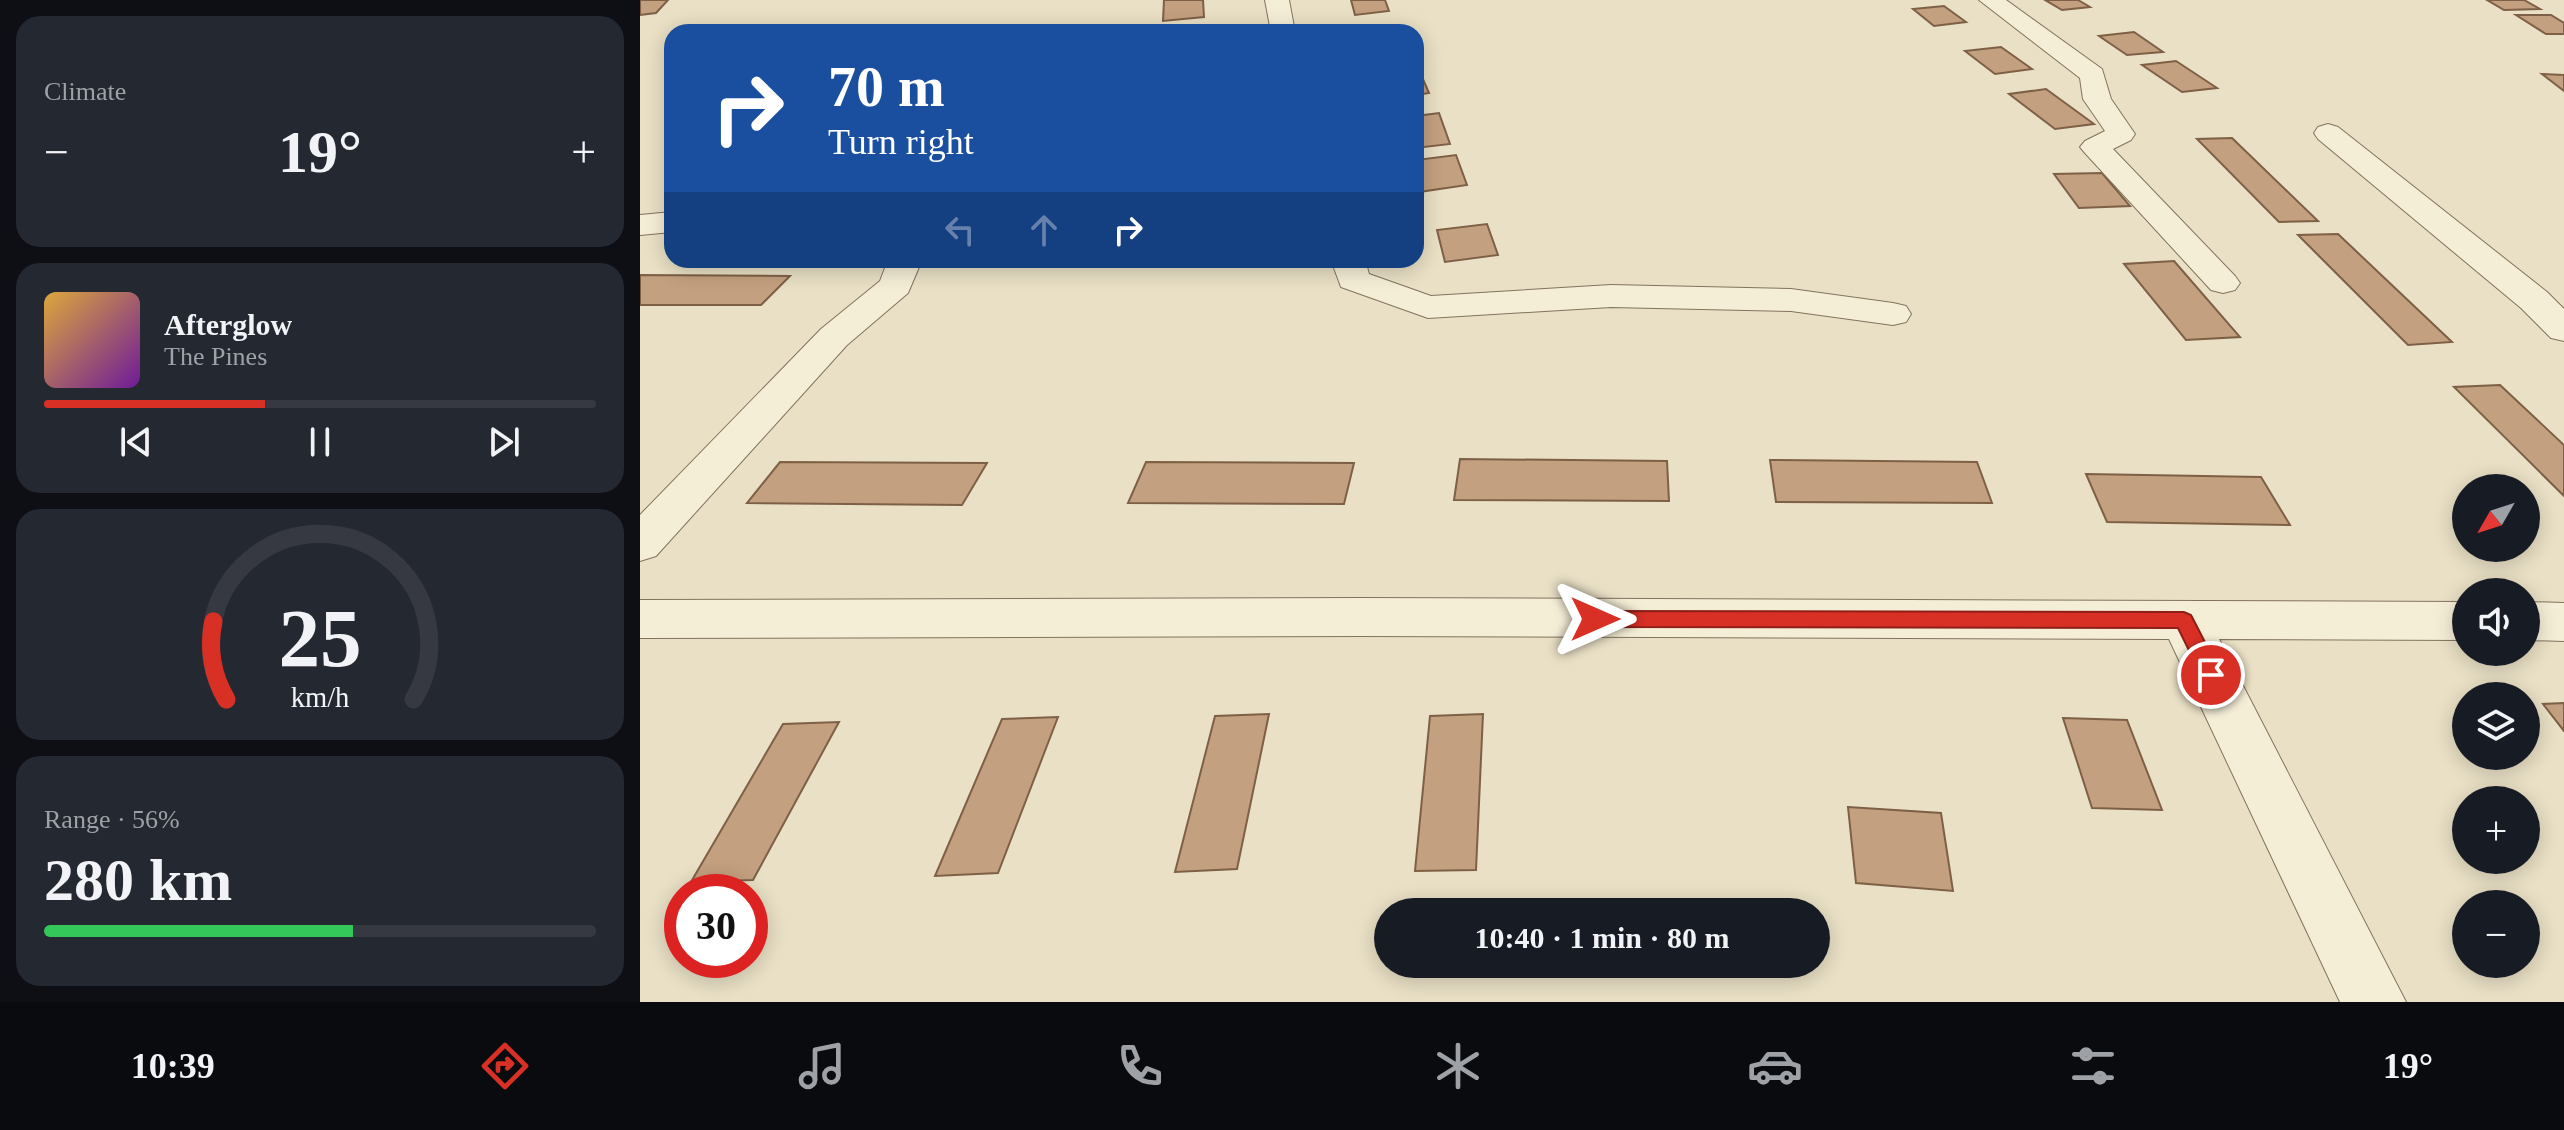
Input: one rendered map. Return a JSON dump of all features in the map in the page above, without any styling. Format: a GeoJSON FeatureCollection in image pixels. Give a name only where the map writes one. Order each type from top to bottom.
{"type":"FeatureCollection","features":[{"type":"Feature","properties":{"kind":"street"},"geometry":{"type":"LineString","coordinates":[[1277,0],[1282,24]]}},
{"type":"Feature","properties":{"kind":"street"},"geometry":{"type":"LineString","coordinates":[[1991,0],[2093,75],[2097,99],[2121,134],[2095,147],[2223,283]]}},
{"type":"Feature","properties":{"kind":"street"},"geometry":{"type":"LineString","coordinates":[[2328,133],[2534,300],[2564,330]]}},
{"type":"Feature","properties":{"kind":"street"},"geometry":{"type":"LineString","coordinates":[[640,225],[664,223]]}},
{"type":"Feature","properties":{"kind":"street"},"geometry":{"type":"LineString","coordinates":[[640,544],[834,337],[896,286],[902,268]]}},
{"type":"Feature","properties":{"kind":"street"},"geometry":{"type":"LineString","coordinates":[[1350,268],[1353,280],[1428,307],[1611,296],[1791,300],[1893,314]]}},
{"type":"Feature","properties":{"kind":"street"},"geometry":{"type":"LineString","coordinates":[[640,619],[2452,621]]}},
{"type":"Feature","properties":{"kind":"street"},"geometry":{"type":"LineString","coordinates":[[2184,620],[2374,1002]]}},
{"type":"Feature","properties":{"kind":"street"},"geometry":{"type":"LineString","coordinates":[[2540,621],[2564,622]]}},
{"type":"Feature","properties":{"kind":"building"},"geometry":{"type":"Polygon","coordinates":[[[640,0],[668,0],[656,13],[640,15],[640,0]]]}},
{"type":"Feature","properties":{"kind":"building"},"geometry":{"type":"Polygon","coordinates":[[[1164,0],[1203,0],[1204,17],[1163,21],[1164,0]]]}},
{"type":"Feature","properties":{"kind":"building"},"geometry":{"type":"Polygon","coordinates":[[[1351,0],[1385,0],[1389,11],[1355,15],[1351,0]]]}},
{"type":"Feature","properties":{"kind":"building"},"geometry":{"type":"Polygon","coordinates":[[[2045,0],[2078,0],[2090,7],[2062,10],[2045,0]]]}},
{"type":"Feature","properties":{"kind":"building"},"geometry":{"type":"Polygon","coordinates":[[[2487,0],[2524,0],[2540,9],[2504,10],[2487,0]]]}},
{"type":"Feature","properties":{"kind":"building"},"geometry":{"type":"Polygon","coordinates":[[[1944,6],[1966,22],[1934,26],[1913,9],[1944,6]]]}},
{"type":"Feature","properties":{"kind":"building"},"geometry":{"type":"Polygon","coordinates":[[[2516,15],[2551,15],[2564,23],[2564,34],[2546,34],[2516,15]]]}},
{"type":"Feature","properties":{"kind":"building"},"geometry":{"type":"Polygon","coordinates":[[[2134,32],[2163,52],[2127,55],[2099,36],[2134,32]]]}},
{"type":"Feature","properties":{"kind":"building"},"geometry":{"type":"Polygon","coordinates":[[[2001,47],[2032,69],[1995,74],[1965,51],[2001,47]]]}},
{"type":"Feature","properties":{"kind":"building"},"geometry":{"type":"Polygon","coordinates":[[[2176,61],[2217,88],[2182,92],[2142,65],[2176,61]]]}},
{"type":"Feature","properties":{"kind":"building"},"geometry":{"type":"Polygon","coordinates":[[[2542,74],[2564,75],[2564,91],[2542,74]]]}},
{"type":"Feature","properties":{"kind":"building"},"geometry":{"type":"Polygon","coordinates":[[[2046,89],[2094,124],[2055,129],[2009,94],[2046,89]]]}},
{"type":"Feature","properties":{"kind":"building"},"geometry":{"type":"Polygon","coordinates":[[[1439,113],[1450,144],[1424,147],[1424,115],[1439,113]]]}},
{"type":"Feature","properties":{"kind":"building"},"geometry":{"type":"Polygon","coordinates":[[[2232,138],[2318,221],[2279,222],[2197,139],[2232,138]]]}},
{"type":"Feature","properties":{"kind":"building"},"geometry":{"type":"Polygon","coordinates":[[[1456,155],[1467,185],[1424,191],[1424,159],[1456,155]]]}},
{"type":"Feature","properties":{"kind":"building"},"geometry":{"type":"Polygon","coordinates":[[[2102,173],[2130,206],[2079,208],[2054,174],[2102,173]]]}},
{"type":"Feature","properties":{"kind":"building"},"geometry":{"type":"Polygon","coordinates":[[[1487,224],[1498,255],[1445,262],[1437,230],[1487,224]]]}},
{"type":"Feature","properties":{"kind":"building"},"geometry":{"type":"Polygon","coordinates":[[[2338,234],[2452,342],[2408,345],[2298,235],[2338,234]]]}},
{"type":"Feature","properties":{"kind":"building"},"geometry":{"type":"Polygon","coordinates":[[[2174,261],[2240,337],[2186,340],[2124,264],[2174,261]]]}},
{"type":"Feature","properties":{"kind":"building"},"geometry":{"type":"Polygon","coordinates":[[[640,275],[790,276],[761,305],[640,305],[640,275]]]}},
{"type":"Feature","properties":{"kind":"building"},"geometry":{"type":"Polygon","coordinates":[[[2500,385],[2564,445],[2564,496],[2454,387],[2500,385]]]}},
{"type":"Feature","properties":{"kind":"building"},"geometry":{"type":"Polygon","coordinates":[[[1460,459],[1667,461],[1669,501],[1454,500],[1460,459]]]}},
{"type":"Feature","properties":{"kind":"building"},"geometry":{"type":"Polygon","coordinates":[[[1770,460],[1977,462],[1992,503],[1776,502],[1770,460]]]}},
{"type":"Feature","properties":{"kind":"building"},"geometry":{"type":"Polygon","coordinates":[[[780,462],[987,463],[962,505],[747,503],[780,462]]]}},
{"type":"Feature","properties":{"kind":"building"},"geometry":{"type":"Polygon","coordinates":[[[1146,462],[1354,463],[1344,504],[1128,503],[1146,462]]]}},
{"type":"Feature","properties":{"kind":"building"},"geometry":{"type":"Polygon","coordinates":[[[2086,474],[2261,477],[2290,525],[2107,522],[2086,474]]]}},
{"type":"Feature","properties":{"kind":"building"},"geometry":{"type":"Polygon","coordinates":[[[2564,703],[2564,731],[2543,704],[2564,703]]]}},
{"type":"Feature","properties":{"kind":"building"},"geometry":{"type":"Polygon","coordinates":[[[1269,714],[1237,869],[1175,872],[1215,716],[1269,714]]]}},
{"type":"Feature","properties":{"kind":"building"},"geometry":{"type":"Polygon","coordinates":[[[1483,714],[1476,870],[1415,871],[1430,716],[1483,714]]]}},
{"type":"Feature","properties":{"kind":"building"},"geometry":{"type":"Polygon","coordinates":[[[1058,717],[998,873],[935,876],[1002,719],[1058,717]]]}},
{"type":"Feature","properties":{"kind":"building"},"geometry":{"type":"Polygon","coordinates":[[[2063,718],[2127,720],[2162,810],[2092,808],[2063,718]]]}},
{"type":"Feature","properties":{"kind":"building"},"geometry":{"type":"Polygon","coordinates":[[[839,722],[756,874],[696,874],[783,724],[839,722]]]}},
{"type":"Feature","properties":{"kind":"building"},"geometry":{"type":"Polygon","coordinates":[[[1848,807],[1941,813],[1953,891],[1856,883],[1848,807]]]}},
{"type":"Feature","properties":{"kind":"route"},"geometry":{"type":"LineString","coordinates":[[1595,619],[2184,620],[2211,675]]}}]}
